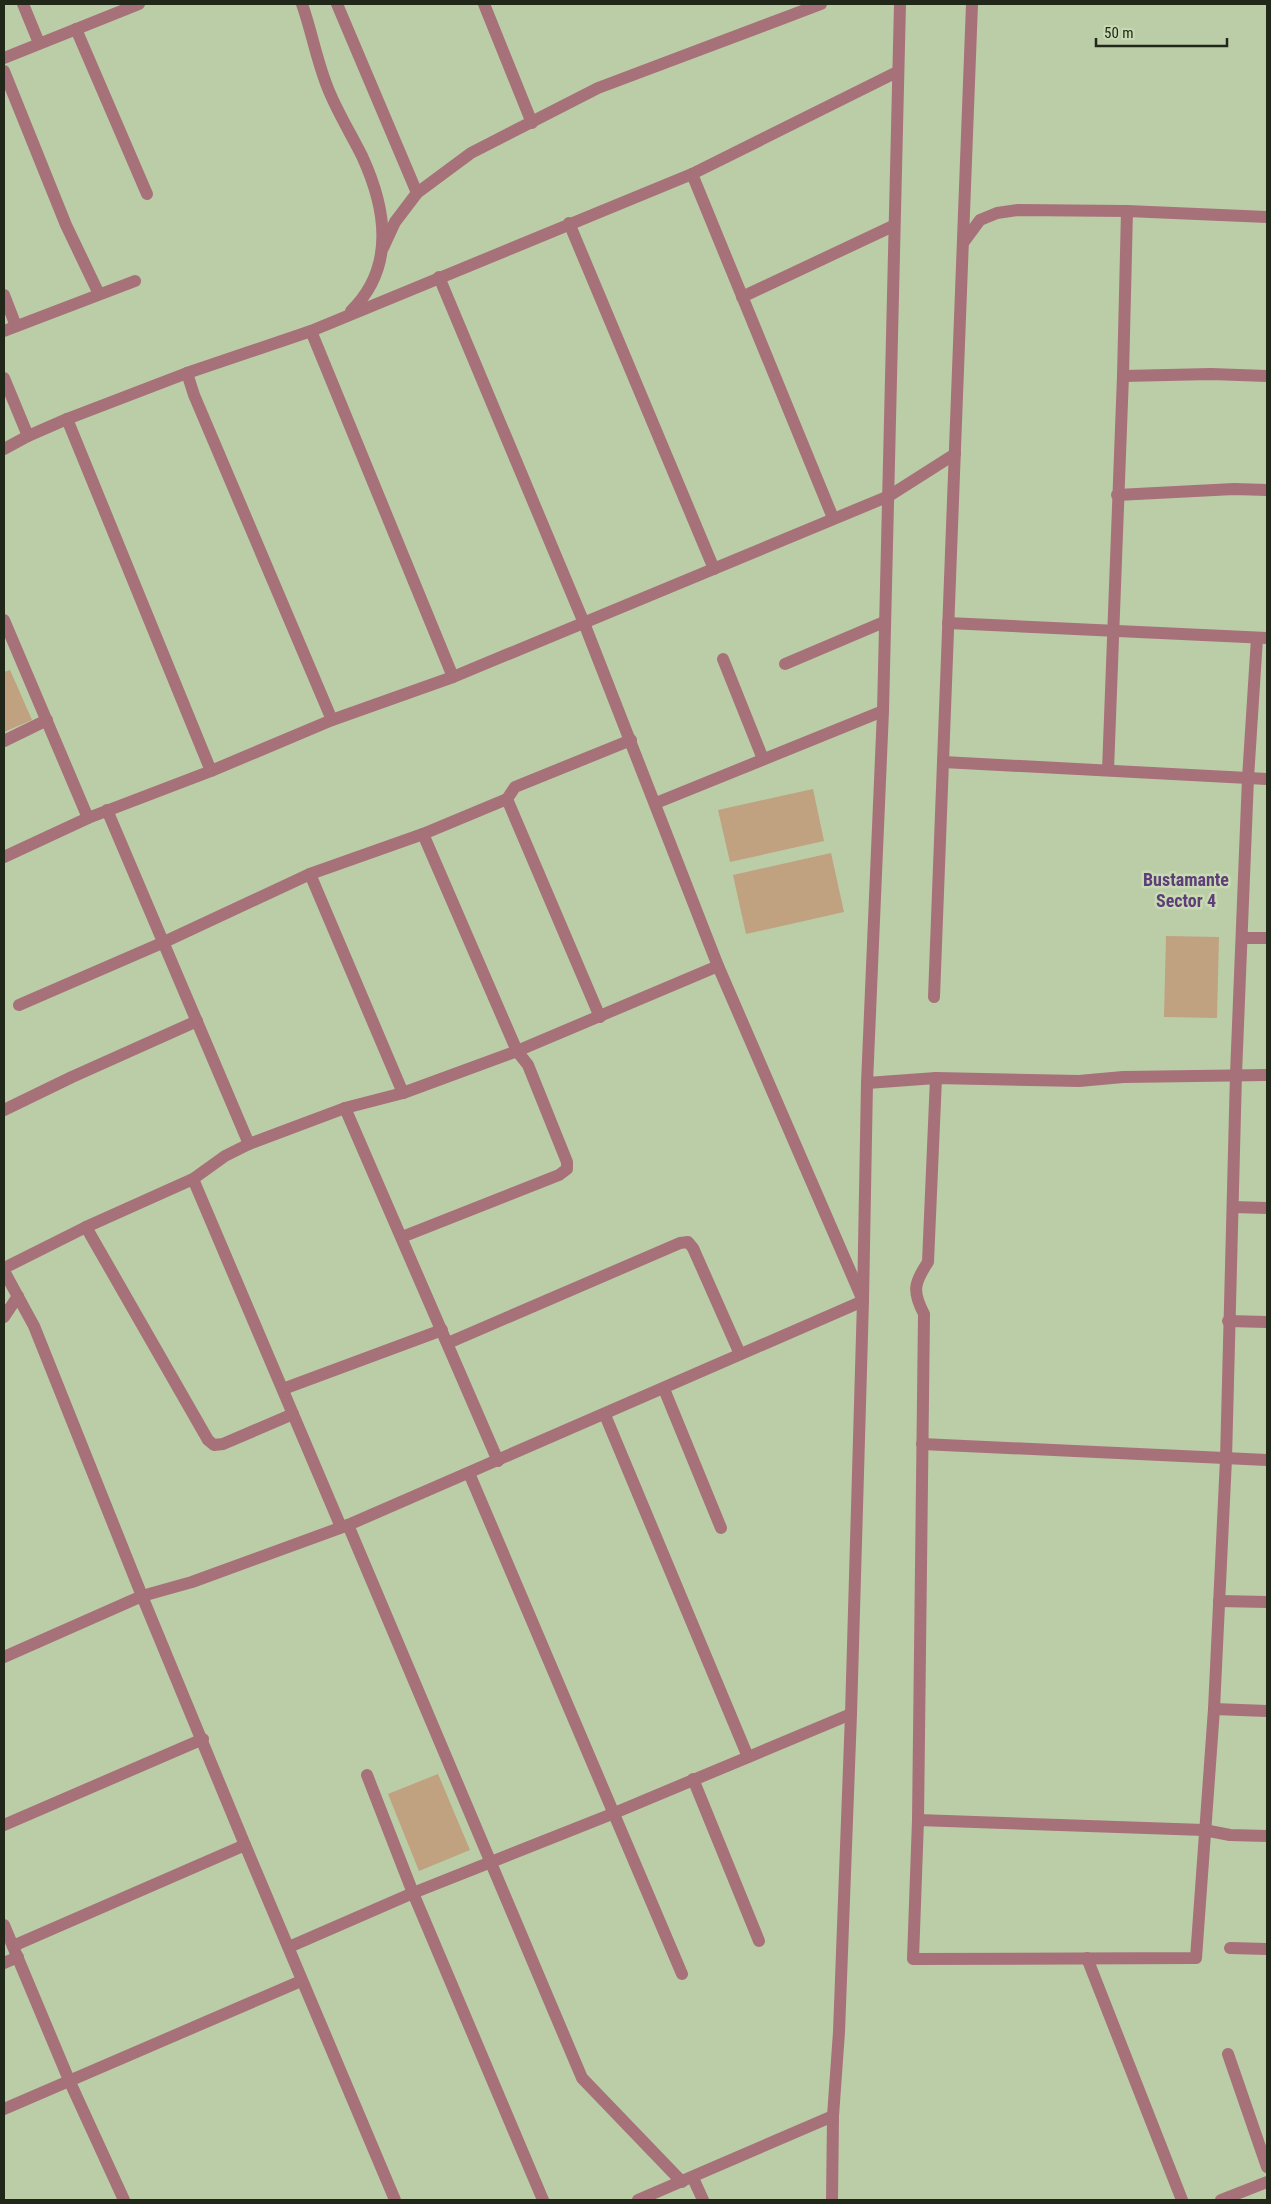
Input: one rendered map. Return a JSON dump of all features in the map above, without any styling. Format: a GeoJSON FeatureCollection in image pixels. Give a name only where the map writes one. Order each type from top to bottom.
{"type":"FeatureCollection","features":[{"type":"Feature","properties":{"kind":"street"},"geometry":{"type":"LineString","coordinates":[[24,4],[39,43]]}},
{"type":"Feature","properties":{"kind":"street"},"geometry":{"type":"LineString","coordinates":[[4,58],[139,4]]}},
{"type":"Feature","properties":{"kind":"street"},"geometry":{"type":"LineString","coordinates":[[302,4],[328,88],[370,177],[381,219],[383,248]]}},
{"type":"Feature","properties":{"kind":"street"},"geometry":{"type":"LineString","coordinates":[[337,4],[417,193]]}},
{"type":"Feature","properties":{"kind":"street"},"geometry":{"type":"LineString","coordinates":[[485,4],[532,123]]}},
{"type":"Feature","properties":{"kind":"street"},"geometry":{"type":"LineString","coordinates":[[346,316],[363,300],[375,275],[383,248],[395,222],[417,193],[471,153],[598,88],[821,4]]}},
{"type":"Feature","properties":{"kind":"street"},"geometry":{"type":"LineString","coordinates":[[832,2200],[833,2116],[839,2032],[851,1714],[863,1301],[867,1083],[883,711],[900,4]]}},
{"type":"Feature","properties":{"kind":"street"},"geometry":{"type":"LineString","coordinates":[[934,997],[972,4]]}},
{"type":"Feature","properties":{"kind":"street"},"geometry":{"type":"LineString","coordinates":[[76,29],[147,194]]}},
{"type":"Feature","properties":{"kind":"street"},"geometry":{"type":"LineString","coordinates":[[4,71],[66,225],[99,294]]}},
{"type":"Feature","properties":{"kind":"street"},"geometry":{"type":"LineString","coordinates":[[4,449],[28,436],[187,373],[311,331],[692,174],[897,72]]}},
{"type":"Feature","properties":{"kind":"street"},"geometry":{"type":"LineString","coordinates":[[692,174],[833,518]]}},
{"type":"Feature","properties":{"kind":"street"},"geometry":{"type":"LineString","coordinates":[[963,244],[980,220],[997,213],[1018,210],[1127,211],[1267,217]]}},
{"type":"Feature","properties":{"kind":"street"},"geometry":{"type":"LineString","coordinates":[[1108,770],[1123,376],[1127,211]]}},
{"type":"Feature","properties":{"kind":"street"},"geometry":{"type":"LineString","coordinates":[[570,223],[714,569]]}},
{"type":"Feature","properties":{"kind":"street"},"geometry":{"type":"LineString","coordinates":[[742,297],[894,226]]}},
{"type":"Feature","properties":{"kind":"street"},"geometry":{"type":"LineString","coordinates":[[439,277],[584,623],[656,803],[718,966],[863,1301]]}},
{"type":"Feature","properties":{"kind":"street"},"geometry":{"type":"LineString","coordinates":[[4,331],[135,281]]}},
{"type":"Feature","properties":{"kind":"street"},"geometry":{"type":"LineString","coordinates":[[4,295],[16,326]]}},
{"type":"Feature","properties":{"kind":"street"},"geometry":{"type":"LineString","coordinates":[[311,331],[453,677]]}},
{"type":"Feature","properties":{"kind":"street"},"geometry":{"type":"LineString","coordinates":[[187,373],[194,395],[332,720]]}},
{"type":"Feature","properties":{"kind":"street"},"geometry":{"type":"LineString","coordinates":[[1123,376],[1211,374],[1267,376]]}},
{"type":"Feature","properties":{"kind":"street"},"geometry":{"type":"LineString","coordinates":[[4,378],[28,436]]}},
{"type":"Feature","properties":{"kind":"street"},"geometry":{"type":"LineString","coordinates":[[67,420],[211,771]]}},
{"type":"Feature","properties":{"kind":"street"},"geometry":{"type":"LineString","coordinates":[[4,857],[107,810],[211,771],[332,720],[453,677],[889,496],[955,454]]}},
{"type":"Feature","properties":{"kind":"street"},"geometry":{"type":"LineString","coordinates":[[1117,495],[1234,489],[1267,490]]}},
{"type":"Feature","properties":{"kind":"street"},"geometry":{"type":"LineString","coordinates":[[4,620],[88,818]]}},
{"type":"Feature","properties":{"kind":"street"},"geometry":{"type":"LineString","coordinates":[[785,664],[884,622]]}},
{"type":"Feature","properties":{"kind":"street"},"geometry":{"type":"LineString","coordinates":[[936,1078],[928,1262],[919,1275],[915,1288],[917,1300],[924,1314],[918,1820],[913,1959],[1196,1958],[1214,1709],[1226,1459],[1228,1321],[1248,778],[1262,638],[948,623]]}},
{"type":"Feature","properties":{"kind":"street"},"geometry":{"type":"LineString","coordinates":[[723,659],[763,758]]}},
{"type":"Feature","properties":{"kind":"street"},"geometry":{"type":"LineString","coordinates":[[656,803],[763,758],[883,711]]}},
{"type":"Feature","properties":{"kind":"street"},"geometry":{"type":"LineString","coordinates":[[4,741],[47,720]]}},
{"type":"Feature","properties":{"kind":"street"},"geometry":{"type":"LineString","coordinates":[[19,1005],[162,943],[310,874],[423,834],[506,799],[515,787],[631,740]]}},
{"type":"Feature","properties":{"kind":"street"},"geometry":{"type":"LineString","coordinates":[[943,762],[1267,778]]}},
{"type":"Feature","properties":{"kind":"street"},"geometry":{"type":"LineString","coordinates":[[506,799],[600,1017]]}},
{"type":"Feature","properties":{"kind":"street"},"geometry":{"type":"LineString","coordinates":[[107,810],[249,1144]]}},
{"type":"Feature","properties":{"kind":"street"},"geometry":{"type":"LineString","coordinates":[[402,1237],[559,1175],[567,1169],[566,1162],[528,1065],[517,1051],[423,834]]}},
{"type":"Feature","properties":{"kind":"street"},"geometry":{"type":"LineString","coordinates":[[310,874],[403,1093]]}},
{"type":"Feature","properties":{"kind":"street"},"geometry":{"type":"LineString","coordinates":[[1242,938],[1267,938]]}},
{"type":"Feature","properties":{"kind":"street"},"geometry":{"type":"LineString","coordinates":[[396,2200],[245,1846],[34,1326],[4,1270],[86,1227],[193,1179],[225,1156],[249,1144],[345,1108],[403,1093],[517,1051],[718,966]]}},
{"type":"Feature","properties":{"kind":"street"},"geometry":{"type":"LineString","coordinates":[[4,1110],[197,1021]]}},
{"type":"Feature","properties":{"kind":"street"},"geometry":{"type":"LineString","coordinates":[[867,1083],[936,1078],[1079,1081],[1236,1074],[1267,1075]]}},
{"type":"Feature","properties":{"kind":"street"},"geometry":{"type":"LineString","coordinates":[[345,1108],[498,1461]]}},
{"type":"Feature","properties":{"kind":"street"},"geometry":{"type":"LineString","coordinates":[[193,1179],[292,1414],[344,1526],[582,2078],[687,2180],[703,2200]]}},
{"type":"Feature","properties":{"kind":"street"},"geometry":{"type":"LineString","coordinates":[[1233,1207],[1267,1208]]}},
{"type":"Feature","properties":{"kind":"street"},"geometry":{"type":"LineString","coordinates":[[86,1227],[208,1440],[214,1445],[223,1444],[292,1414]]}},
{"type":"Feature","properties":{"kind":"street"},"geometry":{"type":"LineString","coordinates":[[448,1344],[680,1243],[688,1242],[693,1248],[740,1354]]}},
{"type":"Feature","properties":{"kind":"street"},"geometry":{"type":"LineString","coordinates":[[4,1318],[18,1296]]}},
{"type":"Feature","properties":{"kind":"street"},"geometry":{"type":"LineString","coordinates":[[4,1657],[142,1596],[192,1582],[344,1526],[605,1415],[863,1301]]}},
{"type":"Feature","properties":{"kind":"street"},"geometry":{"type":"LineString","coordinates":[[1228,1321],[1267,1322]]}},
{"type":"Feature","properties":{"kind":"street"},"geometry":{"type":"LineString","coordinates":[[283,1389],[442,1330]]}},
{"type":"Feature","properties":{"kind":"street"},"geometry":{"type":"LineString","coordinates":[[664,1389],[721,1528]]}},
{"type":"Feature","properties":{"kind":"street"},"geometry":{"type":"LineString","coordinates":[[605,1415],[748,1757]]}},
{"type":"Feature","properties":{"kind":"street"},"geometry":{"type":"LineString","coordinates":[[922,1444],[1267,1460]]}},
{"type":"Feature","properties":{"kind":"street"},"geometry":{"type":"LineString","coordinates":[[470,1473],[612,1814],[682,1974]]}},
{"type":"Feature","properties":{"kind":"street"},"geometry":{"type":"LineString","coordinates":[[1219,1601],[1267,1602]]}},
{"type":"Feature","properties":{"kind":"street"},"geometry":{"type":"LineString","coordinates":[[1214,1709],[1267,1711]]}},
{"type":"Feature","properties":{"kind":"street"},"geometry":{"type":"LineString","coordinates":[[289,1947],[413,1892],[612,1814],[851,1714]]}},
{"type":"Feature","properties":{"kind":"street"},"geometry":{"type":"LineString","coordinates":[[4,1825],[203,1740]]}},
{"type":"Feature","properties":{"kind":"street"},"geometry":{"type":"LineString","coordinates":[[367,1775],[413,1892],[543,2200]]}},
{"type":"Feature","properties":{"kind":"street"},"geometry":{"type":"LineString","coordinates":[[694,1779],[759,1941]]}},
{"type":"Feature","properties":{"kind":"street"},"geometry":{"type":"LineString","coordinates":[[918,1820],[1204,1830],[1230,1835],[1267,1836]]}},
{"type":"Feature","properties":{"kind":"street"},"geometry":{"type":"LineString","coordinates":[[4,1963],[15,1952],[245,1846]]}},
{"type":"Feature","properties":{"kind":"street"},"geometry":{"type":"LineString","coordinates":[[4,1926],[69,2080],[124,2200]]}},
{"type":"Feature","properties":{"kind":"street"},"geometry":{"type":"LineString","coordinates":[[1230,1948],[1267,1949]]}},
{"type":"Feature","properties":{"kind":"street"},"geometry":{"type":"LineString","coordinates":[[1087,1958],[1182,2200]]}},
{"type":"Feature","properties":{"kind":"street"},"geometry":{"type":"LineString","coordinates":[[4,2109],[302,1981]]}},
{"type":"Feature","properties":{"kind":"street"},"geometry":{"type":"LineString","coordinates":[[1228,2054],[1267,2167]]}},
{"type":"Feature","properties":{"kind":"street"},"geometry":{"type":"LineString","coordinates":[[638,2200],[833,2116]]}},
{"type":"Feature","properties":{"kind":"street"},"geometry":{"type":"LineString","coordinates":[[1221,2200],[1267,2182]]}},
{"type":"Feature","properties":{"kind":"shaded area"},"geometry":{"type":"Polygon","coordinates":[[[10,670],[32,720],[4,732],[4,672],[10,670]]]}},
{"type":"Feature","properties":{"kind":"shaded area"},"geometry":{"type":"Polygon","coordinates":[[[813,789],[824,841],[730,862],[718,810],[813,789]]]}},
{"type":"Feature","properties":{"kind":"shaded area"},"geometry":{"type":"Polygon","coordinates":[[[831,853],[844,912],[746,934],[733,875],[831,853]]]}},
{"type":"Feature","properties":{"kind":"shaded area"},"geometry":{"type":"Polygon","coordinates":[[[1166,936],[1219,937],[1217,1018],[1164,1017],[1166,936]]]}},
{"type":"Feature","properties":{"kind":"shaded area"},"geometry":{"type":"Polygon","coordinates":[[[438,1774],[470,1850],[419,1871],[388,1794],[438,1774]]]}},
{"type":"Feature","properties":{"kind":"district","name":"Bustamante Sector 4"},"geometry":{"type":"Point","coordinates":[1186,890]}}]}
